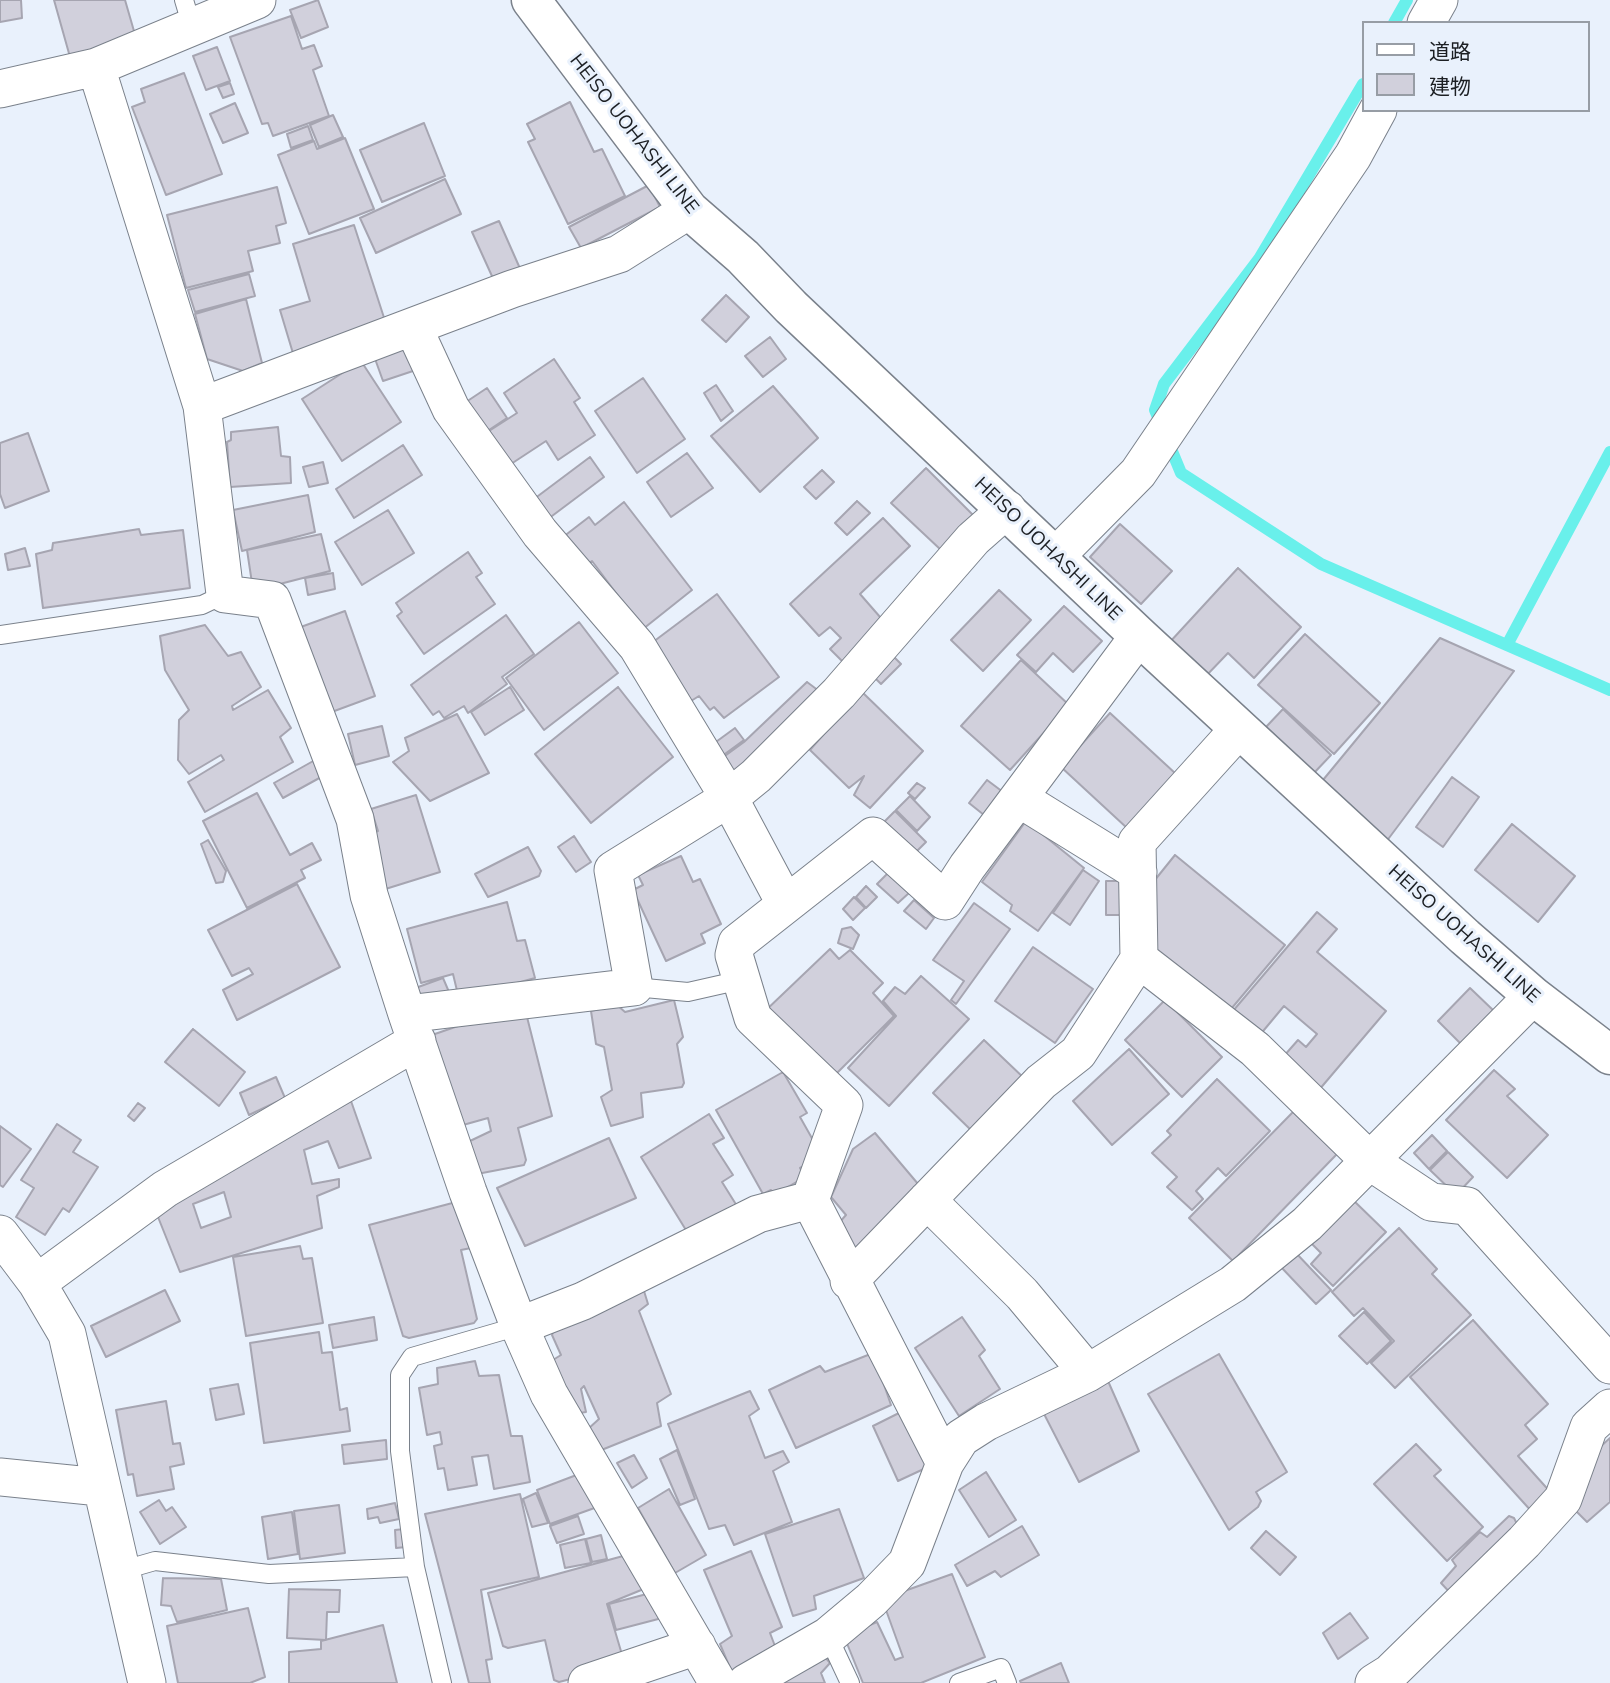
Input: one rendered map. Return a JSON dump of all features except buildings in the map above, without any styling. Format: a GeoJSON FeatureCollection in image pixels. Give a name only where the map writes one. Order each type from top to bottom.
{"type":"FeatureCollection","features":[{"type":"Feature","properties":{"kind":"main road","name":"HEISO UOHASHI LINE"},"geometry":{"type":"LineString","coordinates":[[531,0],[689,210],[743,257],[791,307],[1239,729],[1533,996],[1610,1055]]}},
{"type":"Feature","properties":{"kind":"street"},"geometry":{"type":"LineString","coordinates":[[0,89],[96,67],[188,14],[257,0]]}},
{"type":"Feature","properties":{"kind":"street"},"geometry":{"type":"LineString","coordinates":[[1427,21],[1439,0]]}},
{"type":"Feature","properties":{"kind":"street"},"geometry":{"type":"LineString","coordinates":[[96,67],[202,406],[225,594],[272,600],[355,819],[369,895],[412,1028],[468,1192],[519,1326],[549,1394],[718,1683]]}},
{"type":"Feature","properties":{"kind":"street"},"geometry":{"type":"LineString","coordinates":[[1055,557],[1146,461],[1353,156],[1377,112]]}},
{"type":"Feature","properties":{"kind":"street"},"geometry":{"type":"LineString","coordinates":[[202,406],[414,329],[512,289],[619,254],[689,210]]}},
{"type":"Feature","properties":{"kind":"street"},"geometry":{"type":"LineString","coordinates":[[414,329],[451,409],[540,533],[637,646],[729,798],[785,903]]}},
{"type":"Feature","properties":{"kind":"street"},"geometry":{"type":"LineString","coordinates":[[37,1283],[164,1189],[412,1028],[634,987],[613,870],[729,798],[756,776],[839,693],[973,539],[1007,509]]}},
{"type":"Feature","properties":{"kind":"street"},"geometry":{"type":"LineString","coordinates":[[945,1463],[849,1281],[810,1200],[844,1105],[753,1017],[734,956],[737,943],[873,836],[946,901],[967,867],[1139,636]]}},
{"type":"Feature","properties":{"kind":"street"},"geometry":{"type":"LineString","coordinates":[[849,1281],[1041,1082],[1079,1053],[1139,958],[1137,842],[1239,729]]}},
{"type":"Feature","properties":{"kind":"street"},"geometry":{"type":"LineString","coordinates":[[1020,799],[1138,872]]}},
{"type":"Feature","properties":{"kind":"street"},"geometry":{"type":"LineString","coordinates":[[1139,958],[1255,1049],[1371,1162],[1431,1202],[1467,1206],[1610,1365]]}},
{"type":"Feature","properties":{"kind":"street"},"geometry":{"type":"LineString","coordinates":[[746,1683],[828,1636],[871,1600],[907,1563],[945,1463],[961,1438],[986,1422],[1088,1373],[1233,1284],[1307,1224],[1533,996]]}},
{"type":"Feature","properties":{"kind":"street"},"geometry":{"type":"LineString","coordinates":[[519,1326],[583,1301],[758,1214],[810,1200]]}},
{"type":"Feature","properties":{"kind":"street"},"geometry":{"type":"LineString","coordinates":[[928,1200],[1022,1294],[1088,1373]]}},
{"type":"Feature","properties":{"kind":"street"},"geometry":{"type":"LineString","coordinates":[[0,1234],[37,1283],[67,1334],[147,1683]]}},
{"type":"Feature","properties":{"kind":"street"},"geometry":{"type":"LineString","coordinates":[[1374,1683],[1390,1672],[1524,1542],[1563,1499],[1589,1427],[1610,1408]]}},
{"type":"Feature","properties":{"kind":"street"},"geometry":{"type":"LineString","coordinates":[[0,1477],[100,1487]]}},
{"type":"Feature","properties":{"kind":"street"},"geometry":{"type":"LineString","coordinates":[[587,1683],[697,1646]]}},
{"type":"Feature","properties":{"kind":"lane"},"geometry":{"type":"LineString","coordinates":[[0,635],[201,605],[225,594]]}},
{"type":"Feature","properties":{"kind":"lane"},"geometry":{"type":"LineString","coordinates":[[634,987],[688,992],[741,980]]}},
{"type":"Feature","properties":{"kind":"lane"},"geometry":{"type":"LineString","coordinates":[[442,1683],[415,1567],[400,1451],[400,1375],[412,1357],[519,1326]]}},
{"type":"Feature","properties":{"kind":"lane"},"geometry":{"type":"LineString","coordinates":[[120,1571],[155,1561],[269,1574],[415,1567]]}},
{"type":"Feature","properties":{"kind":"lane"},"geometry":{"type":"LineString","coordinates":[[828,1636],[850,1683]]}},
{"type":"Feature","properties":{"kind":"lane"},"geometry":{"type":"LineString","coordinates":[[959,1683],[1001,1668],[1007,1683]]}},
{"type":"Feature","properties":{"kind":"waterway"},"geometry":{"type":"LineString","coordinates":[[1395,21],[1407,0]]}},
{"type":"Feature","properties":{"kind":"waterway"},"geometry":{"type":"LineString","coordinates":[[1362,86],[1259,259],[1164,384],[1155,410],[1181,473],[1321,564],[1610,690]]}},
{"type":"Feature","properties":{"kind":"waterway"},"geometry":{"type":"LineString","coordinates":[[1507,645],[1610,452]]}}]}
